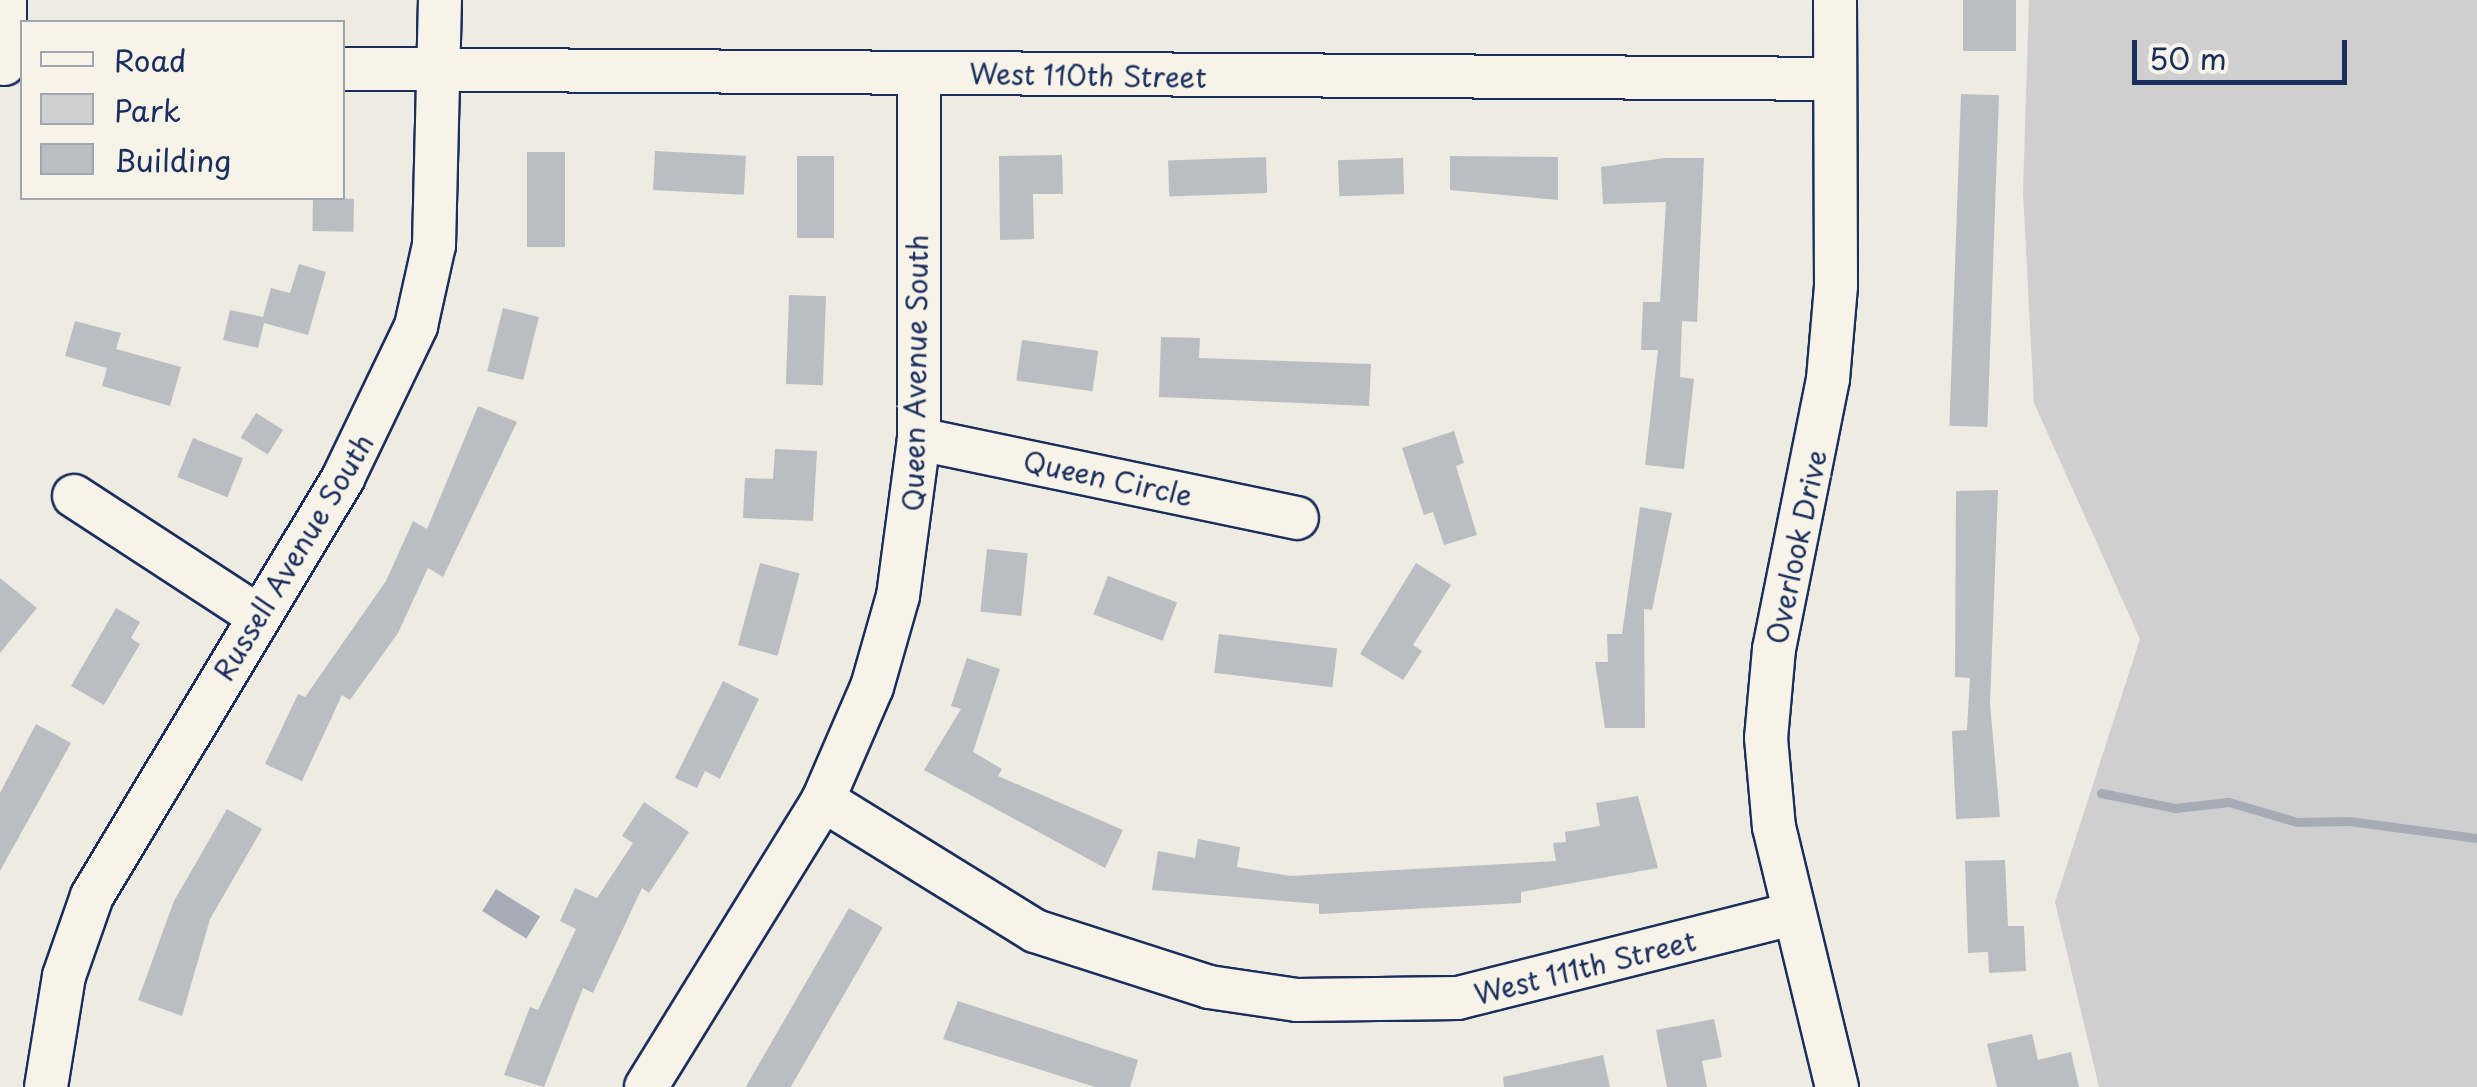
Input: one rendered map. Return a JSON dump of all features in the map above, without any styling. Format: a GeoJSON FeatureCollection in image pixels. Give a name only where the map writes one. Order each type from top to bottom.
{"type":"FeatureCollection","features":[{"type":"Feature","properties":{"kind":"street"},"geometry":{"type":"LineString","coordinates":[[5,0],[9,65]]}},
{"type":"Feature","properties":{"kind":"street","name":"Russell Avenue South"},"geometry":{"type":"LineString","coordinates":[[46,1087],[64,976],[92,896],[385,404],[416,326],[434,245],[440,0]]}},
{"type":"Feature","properties":{"kind":"street","name":"Overlook Drive"},"geometry":{"type":"LineString","coordinates":[[1834,0],[1836,286],[1828,379],[1774,649],[1766,738],[1792,914],[1837,1087]]}},
{"type":"Feature","properties":{"kind":"street","name":"West 110th Street"},"geometry":{"type":"LineString","coordinates":[[345,68],[1834,79]]}},
{"type":"Feature","properties":{"kind":"street","name":"Queen Avenue South"},"geometry":{"type":"LineString","coordinates":[[646,1087],[823,800],[872,687],[898,596],[919,440],[919,74]]}},
{"type":"Feature","properties":{"kind":"street","name":"Queen Circle"},"geometry":{"type":"LineString","coordinates":[[919,440],[1297,518]]}},
{"type":"Feature","properties":{"kind":"street"},"geometry":{"type":"LineString","coordinates":[[74,496],[258,616]]}},
{"type":"Feature","properties":{"kind":"street","name":"West 111th Street"},"geometry":{"type":"LineString","coordinates":[[823,800],[1035,931],[1174,978],[1297,1000],[1458,998],[1792,914]]}},
{"type":"Feature","properties":{"kind":"green space"},"geometry":{"type":"Polygon","coordinates":[[[2029,0],[2477,0],[2477,1087],[2099,1087],[2055,902],[2140,639],[2034,403],[2023,192],[2029,0]]]}},
{"type":"Feature","properties":{"kind":"shaded area"},"geometry":{"type":"Polygon","coordinates":[[[496,889],[540,917],[526,939],[482,911],[496,889]]]}},
{"type":"Feature","properties":{"kind":"building"},"geometry":{"type":"Polygon","coordinates":[[[1963,0],[2016,0],[2016,51],[1963,51],[1963,0]]]}},
{"type":"Feature","properties":{"kind":"building"},"geometry":{"type":"Polygon","coordinates":[[[1961,94],[1999,95],[1987,427],[1949,426],[1961,94]]]}},
{"type":"Feature","properties":{"kind":"building"},"geometry":{"type":"Polygon","coordinates":[[[655,151],[746,156],[744,195],[653,190],[655,151]]]}},
{"type":"Feature","properties":{"kind":"building"},"geometry":{"type":"Polygon","coordinates":[[[527,152],[565,152],[565,247],[527,247],[527,152]]]}},
{"type":"Feature","properties":{"kind":"building"},"geometry":{"type":"Polygon","coordinates":[[[1062,155],[1063,194],[1033,194],[1034,239],[1000,240],[999,156],[1062,155]]]}},
{"type":"Feature","properties":{"kind":"building"},"geometry":{"type":"Polygon","coordinates":[[[797,156],[834,156],[834,238],[797,238],[797,156]]]}},
{"type":"Feature","properties":{"kind":"building"},"geometry":{"type":"Polygon","coordinates":[[[1450,156],[1558,157],[1558,200],[1450,190],[1450,156]]]}},
{"type":"Feature","properties":{"kind":"building"},"geometry":{"type":"Polygon","coordinates":[[[1266,157],[1267,193],[1169,196],[1168,160],[1266,157]]]}},
{"type":"Feature","properties":{"kind":"building"},"geometry":{"type":"Polygon","coordinates":[[[1403,158],[1404,194],[1339,196],[1338,160],[1403,158]]]}},
{"type":"Feature","properties":{"kind":"building"},"geometry":{"type":"Polygon","coordinates":[[[1665,158],[1704,158],[1697,322],[1682,321],[1680,377],[1694,379],[1684,469],[1645,465],[1658,350],[1641,350],[1643,302],[1660,302],[1666,202],[1603,204],[1601,167],[1665,158]]]}},
{"type":"Feature","properties":{"kind":"building"},"geometry":{"type":"Polygon","coordinates":[[[354,199],[353,232],[312,231],[313,200],[354,199]]]}},
{"type":"Feature","properties":{"kind":"building"},"geometry":{"type":"Polygon","coordinates":[[[299,264],[326,272],[308,335],[264,323],[258,348],[223,340],[230,310],[263,317],[271,288],[290,293],[299,264]]]}},
{"type":"Feature","properties":{"kind":"building"},"geometry":{"type":"Polygon","coordinates":[[[789,295],[826,296],[823,385],[786,384],[789,295]]]}},
{"type":"Feature","properties":{"kind":"building"},"geometry":{"type":"Polygon","coordinates":[[[503,308],[539,317],[523,380],[487,371],[503,308]]]}},
{"type":"Feature","properties":{"kind":"building"},"geometry":{"type":"Polygon","coordinates":[[[75,321],[121,333],[116,349],[181,367],[170,406],[102,386],[107,368],[65,356],[75,321]]]}},
{"type":"Feature","properties":{"kind":"building"},"geometry":{"type":"Polygon","coordinates":[[[1161,337],[1200,338],[1199,358],[1371,364],[1369,406],[1159,397],[1161,337]]]}},
{"type":"Feature","properties":{"kind":"building"},"geometry":{"type":"Polygon","coordinates":[[[1022,340],[1098,351],[1093,391],[1016,381],[1022,340]]]}},
{"type":"Feature","properties":{"kind":"building"},"geometry":{"type":"Polygon","coordinates":[[[478,406],[517,422],[443,577],[428,568],[398,633],[350,700],[342,695],[302,781],[265,764],[298,694],[305,697],[386,581],[413,521],[427,529],[478,406]]]}},
{"type":"Feature","properties":{"kind":"building"},"geometry":{"type":"Polygon","coordinates":[[[256,413],[283,430],[268,455],[241,438],[256,413]]]}},
{"type":"Feature","properties":{"kind":"building"},"geometry":{"type":"Polygon","coordinates":[[[1454,431],[1464,463],[1456,466],[1477,535],[1444,545],[1433,512],[1424,515],[1402,448],[1454,431]]]}},
{"type":"Feature","properties":{"kind":"building"},"geometry":{"type":"Polygon","coordinates":[[[193,438],[243,458],[227,497],[177,477],[193,438]]]}},
{"type":"Feature","properties":{"kind":"building"},"geometry":{"type":"Polygon","coordinates":[[[775,449],[817,451],[813,521],[743,518],[745,478],[773,479],[775,449]]]}},
{"type":"Feature","properties":{"kind":"building"},"geometry":{"type":"Polygon","coordinates":[[[1998,490],[1990,704],[2000,817],[1956,819],[1952,731],[1967,730],[1970,678],[1955,677],[1956,491],[1998,490]]]}},
{"type":"Feature","properties":{"kind":"building"},"geometry":{"type":"Polygon","coordinates":[[[1640,507],[1672,513],[1652,610],[1644,609],[1645,728],[1605,728],[1595,662],[1608,662],[1607,634],[1622,634],[1640,507]]]}},
{"type":"Feature","properties":{"kind":"building"},"geometry":{"type":"Polygon","coordinates":[[[987,549],[1028,553],[1021,616],[980,612],[987,549]]]}},
{"type":"Feature","properties":{"kind":"building"},"geometry":{"type":"Polygon","coordinates":[[[760,563],[800,574],[778,656],[738,645],[760,563]]]}},
{"type":"Feature","properties":{"kind":"building"},"geometry":{"type":"Polygon","coordinates":[[[1416,563],[1451,585],[1413,645],[1422,651],[1403,680],[1360,654],[1416,563]]]}},
{"type":"Feature","properties":{"kind":"building"},"geometry":{"type":"Polygon","coordinates":[[[1108,576],[1177,603],[1162,641],[1093,614],[1108,576]]]}},
{"type":"Feature","properties":{"kind":"building"},"geometry":{"type":"Polygon","coordinates":[[[0,578],[37,608],[0,653],[0,578]]]}},
{"type":"Feature","properties":{"kind":"building"},"geometry":{"type":"Polygon","coordinates":[[[116,608],[140,622],[131,638],[140,644],[104,705],[71,686],[116,608]]]}},
{"type":"Feature","properties":{"kind":"building"},"geometry":{"type":"Polygon","coordinates":[[[1219,634],[1337,649],[1332,687],[1214,673],[1219,634]]]}},
{"type":"Feature","properties":{"kind":"building"},"geometry":{"type":"Polygon","coordinates":[[[967,658],[1000,669],[973,752],[1002,769],[998,776],[1123,830],[1105,868],[924,770],[961,709],[951,706],[967,658]]]}},
{"type":"Feature","properties":{"kind":"building"},"geometry":{"type":"Polygon","coordinates":[[[723,681],[759,699],[720,779],[705,771],[697,788],[675,778],[723,681]]]}},
{"type":"Feature","properties":{"kind":"building"},"geometry":{"type":"Polygon","coordinates":[[[36,724],[71,743],[0,871],[0,793],[36,724]]]}},
{"type":"Feature","properties":{"kind":"building"},"geometry":{"type":"Polygon","coordinates":[[[1638,796],[1658,868],[1521,892],[1521,903],[1319,914],[1319,904],[1152,890],[1158,851],[1195,858],[1198,839],[1240,847],[1237,867],[1290,876],[1556,861],[1553,843],[1566,842],[1565,832],[1600,826],[1596,803],[1638,796]]]}},
{"type":"Feature","properties":{"kind":"building"},"geometry":{"type":"Polygon","coordinates":[[[644,802],[689,832],[649,893],[642,888],[593,993],[583,988],[544,1087],[504,1075],[530,1007],[538,1010],[576,929],[560,921],[575,888],[597,898],[633,843],[622,836],[644,802]]]}},
{"type":"Feature","properties":{"kind":"building"},"geometry":{"type":"Polygon","coordinates":[[[227,809],[262,829],[210,919],[182,1016],[138,1000],[174,901],[227,809]]]}},
{"type":"Feature","properties":{"kind":"building"},"geometry":{"type":"Polygon","coordinates":[[[2005,860],[2008,926],[2024,926],[2026,971],[1989,973],[1988,952],[1968,953],[1965,861],[2005,860]]]}},
{"type":"Feature","properties":{"kind":"building"},"geometry":{"type":"Polygon","coordinates":[[[849,908],[883,928],[791,1087],[746,1087],[849,908]]]}},
{"type":"Feature","properties":{"kind":"building"},"geometry":{"type":"Polygon","coordinates":[[[958,1001],[1138,1060],[1130,1087],[1095,1087],[943,1039],[958,1001]]]}},
{"type":"Feature","properties":{"kind":"building"},"geometry":{"type":"Polygon","coordinates":[[[1714,1019],[1722,1057],[1702,1061],[1707,1087],[1667,1087],[1656,1030],[1714,1019]]]}},
{"type":"Feature","properties":{"kind":"building"},"geometry":{"type":"Polygon","coordinates":[[[2032,1034],[2038,1060],[2071,1052],[2079,1087],[1997,1087],[1987,1044],[2032,1034]]]}},
{"type":"Feature","properties":{"kind":"building"},"geometry":{"type":"Polygon","coordinates":[[[1603,1055],[1610,1087],[1504,1087],[1503,1077],[1603,1055]]]}},
{"type":"Feature","properties":{"kind":"waterway"},"geometry":{"type":"LineString","coordinates":[[2101,793],[2175,808],[2229,802],[2297,822],[2349,821],[2477,838]]}}]}
